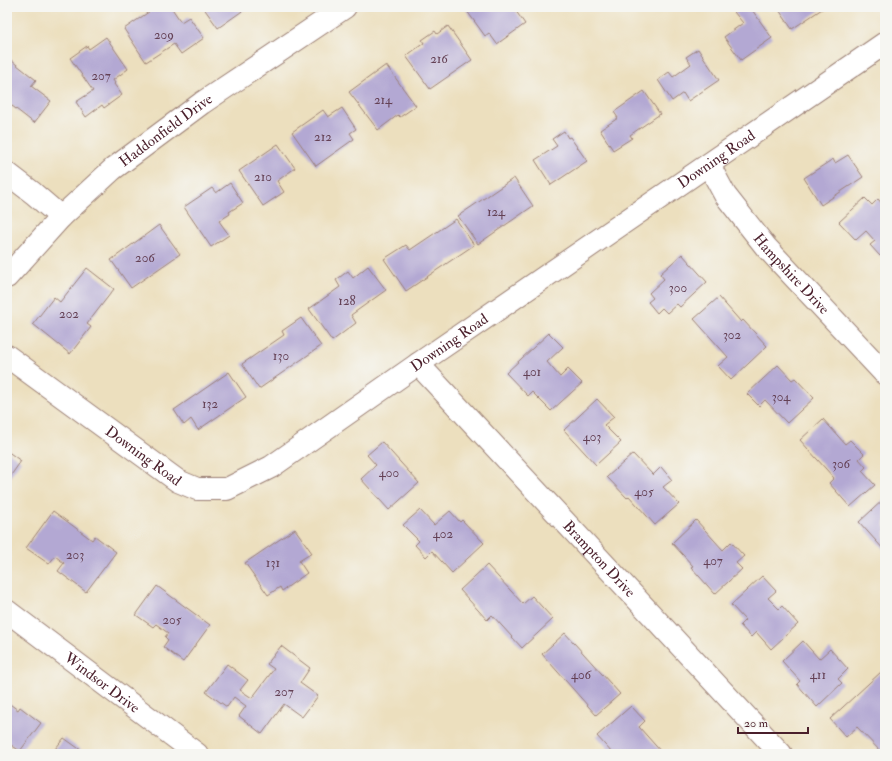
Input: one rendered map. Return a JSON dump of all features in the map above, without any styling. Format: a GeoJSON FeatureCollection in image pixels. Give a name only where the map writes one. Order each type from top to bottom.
{"type":"FeatureCollection","features":[{"type":"Feature","properties":{"kind":"street","name":"Haddonfield Drive"},"geometry":{"type":"LineString","coordinates":[[7,277],[61,217],[119,164],[202,103],[345,7]]}},
{"type":"Feature","properties":{"kind":"street","name":"Downing Road"},"geometry":{"type":"LineString","coordinates":[[7,356],[178,481],[197,489],[227,489],[271,467],[418,364],[885,43]]}},
{"type":"Feature","properties":{"kind":"street","name":"Hampshire Drive"},"geometry":{"type":"LineString","coordinates":[[709,164],[725,195],[766,247],[885,374]]}},
{"type":"Feature","properties":{"kind":"street"},"geometry":{"type":"LineString","coordinates":[[7,173],[61,217]]}},
{"type":"Feature","properties":{"kind":"street","name":"Brampton Drive"},"geometry":{"type":"LineString","coordinates":[[418,364],[781,754]]}},
{"type":"Feature","properties":{"kind":"street","name":"Windsor Drive"},"geometry":{"type":"LineString","coordinates":[[7,611],[197,754]]}},
{"type":"Feature","properties":{"kind":"building"},"geometry":{"type":"Polygon","coordinates":[[[156,7],[171,7],[181,22],[189,17],[204,38],[181,54],[174,44],[146,62],[124,29],[156,7]]]}},
{"type":"Feature","properties":{"kind":"building"},"geometry":{"type":"Polygon","coordinates":[[[203,7],[248,7],[218,28],[203,7]]]}},
{"type":"Feature","properties":{"kind":"building"},"geometry":{"type":"Polygon","coordinates":[[[464,7],[513,7],[525,24],[497,44],[489,33],[485,36],[464,7]]]}},
{"type":"Feature","properties":{"kind":"building"},"geometry":{"type":"Polygon","coordinates":[[[741,7],[750,7],[772,38],[741,60],[724,37],[743,23],[734,12],[741,7]]]}},
{"type":"Feature","properties":{"kind":"building"},"geometry":{"type":"Polygon","coordinates":[[[777,7],[825,7],[792,29],[777,7]]]}},
{"type":"Feature","properties":{"kind":"building"},"geometry":{"type":"Polygon","coordinates":[[[448,26],[472,60],[430,89],[406,56],[424,43],[422,40],[435,31],[437,34],[448,26]]]}},
{"type":"Feature","properties":{"kind":"building"},"geometry":{"type":"Polygon","coordinates":[[[106,37],[128,69],[113,80],[115,83],[114,84],[122,95],[104,108],[102,105],[86,117],[76,102],[93,91],[70,58],[87,46],[89,49],[106,37]]]}},
{"type":"Feature","properties":{"kind":"building"},"geometry":{"type":"Polygon","coordinates":[[[698,49],[719,80],[688,101],[683,93],[672,101],[658,80],[669,72],[673,77],[691,64],[686,57],[698,49]]]}},
{"type":"Feature","properties":{"kind":"building"},"geometry":{"type":"Polygon","coordinates":[[[7,57],[36,80],[31,86],[51,101],[34,123],[7,102],[7,57]]]}},
{"type":"Feature","properties":{"kind":"building"},"geometry":{"type":"Polygon","coordinates":[[[386,65],[416,106],[400,117],[398,115],[378,130],[349,92],[386,65]]]}},
{"type":"Feature","properties":{"kind":"building"},"geometry":{"type":"Polygon","coordinates":[[[644,91],[660,114],[630,135],[632,138],[613,150],[600,130],[618,118],[614,112],[644,91]]]}},
{"type":"Feature","properties":{"kind":"building"},"geometry":{"type":"Polygon","coordinates":[[[342,108],[356,129],[350,133],[354,139],[316,166],[292,132],[323,110],[328,117],[342,108]]]}},
{"type":"Feature","properties":{"kind":"building"},"geometry":{"type":"Polygon","coordinates":[[[564,131],[587,161],[551,185],[535,160],[557,146],[552,139],[564,131]]]}},
{"type":"Feature","properties":{"kind":"building"},"geometry":{"type":"Polygon","coordinates":[[[278,144],[295,168],[277,181],[284,192],[263,206],[239,171],[278,144]]]}},
{"type":"Feature","properties":{"kind":"building"},"geometry":{"type":"Polygon","coordinates":[[[848,155],[863,177],[821,205],[804,178],[833,159],[835,163],[848,155]]]}},
{"type":"Feature","properties":{"kind":"building"},"geometry":{"type":"Polygon","coordinates":[[[514,178],[533,206],[478,244],[458,216],[514,178]]]}},
{"type":"Feature","properties":{"kind":"building"},"geometry":{"type":"Polygon","coordinates":[[[230,183],[243,203],[219,221],[229,235],[211,247],[184,207],[212,188],[216,193],[230,183]]]}},
{"type":"Feature","properties":{"kind":"building"},"geometry":{"type":"Polygon","coordinates":[[[865,198],[872,205],[878,199],[885,207],[885,216],[883,218],[885,220],[885,252],[880,256],[870,245],[875,241],[866,231],[856,240],[839,222],[865,198]]]}},
{"type":"Feature","properties":{"kind":"building"},"geometry":{"type":"Polygon","coordinates":[[[456,219],[474,245],[406,291],[384,259],[406,245],[410,250],[456,219]]]}},
{"type":"Feature","properties":{"kind":"building"},"geometry":{"type":"Polygon","coordinates":[[[159,225],[180,254],[131,288],[111,260],[159,225]]]}},
{"type":"Feature","properties":{"kind":"building"},"geometry":{"type":"Polygon","coordinates":[[[682,254],[707,282],[680,307],[677,304],[667,313],[662,308],[657,313],[648,302],[653,298],[649,293],[664,279],[660,274],[682,254]]]}},
{"type":"Feature","properties":{"kind":"building"},"geometry":{"type":"Polygon","coordinates":[[[368,266],[386,290],[351,315],[356,323],[332,341],[309,309],[340,287],[336,280],[348,271],[353,278],[368,266]]]}},
{"type":"Feature","properties":{"kind":"building"},"geometry":{"type":"Polygon","coordinates":[[[87,268],[114,289],[87,324],[91,327],[70,354],[33,324],[54,297],[60,302],[87,268]]]}},
{"type":"Feature","properties":{"kind":"building"},"geometry":{"type":"Polygon","coordinates":[[[719,297],[741,322],[743,320],[767,346],[731,380],[718,366],[728,357],[694,319],[719,297]]]}},
{"type":"Feature","properties":{"kind":"building"},"geometry":{"type":"Polygon","coordinates":[[[301,318],[321,346],[259,389],[242,364],[284,335],[282,331],[301,318]]]}},
{"type":"Feature","properties":{"kind":"building"},"geometry":{"type":"Polygon","coordinates":[[[549,333],[563,347],[547,362],[560,377],[568,369],[582,383],[551,411],[532,392],[528,396],[506,373],[549,333]]]}},
{"type":"Feature","properties":{"kind":"building"},"geometry":{"type":"Polygon","coordinates":[[[778,365],[792,380],[795,378],[814,398],[787,423],[765,400],[759,406],[747,394],[778,365]]]}},
{"type":"Feature","properties":{"kind":"building"},"geometry":{"type":"Polygon","coordinates":[[[229,372],[246,397],[198,430],[191,419],[184,425],[174,410],[229,372]]]}},
{"type":"Feature","properties":{"kind":"building"},"geometry":{"type":"Polygon","coordinates":[[[597,399],[614,417],[604,425],[621,442],[596,465],[564,430],[597,399]]]}},
{"type":"Feature","properties":{"kind":"building"},"geometry":{"type":"Polygon","coordinates":[[[823,419],[845,444],[850,440],[864,454],[859,459],[866,467],[862,471],[875,485],[850,507],[829,483],[834,478],[800,440],[823,419]]]}},
{"type":"Feature","properties":{"kind":"building"},"geometry":{"type":"Polygon","coordinates":[[[382,442],[419,483],[389,510],[361,479],[376,465],[367,455],[382,442]]]}},
{"type":"Feature","properties":{"kind":"building"},"geometry":{"type":"Polygon","coordinates":[[[7,451],[21,461],[7,481],[7,451]]]}},
{"type":"Feature","properties":{"kind":"building"},"geometry":{"type":"Polygon","coordinates":[[[633,454],[653,475],[661,467],[672,480],[663,487],[679,504],[655,525],[629,496],[627,498],[607,477],[633,454]]]}},
{"type":"Feature","properties":{"kind":"building"},"geometry":{"type":"Polygon","coordinates":[[[885,498],[885,551],[859,522],[885,498]]]}},
{"type":"Feature","properties":{"kind":"building"},"geometry":{"type":"Polygon","coordinates":[[[420,510],[434,525],[450,511],[460,522],[462,520],[484,543],[452,573],[432,551],[426,557],[415,545],[419,541],[403,525],[420,510]]]}},
{"type":"Feature","properties":{"kind":"building"},"geometry":{"type":"Polygon","coordinates":[[[53,511],[92,540],[95,536],[116,552],[86,592],[58,571],[64,563],[55,556],[49,564],[26,548],[53,511]]]}},
{"type":"Feature","properties":{"kind":"building"},"geometry":{"type":"Polygon","coordinates":[[[696,520],[723,550],[731,542],[744,556],[736,563],[742,569],[715,594],[691,567],[693,566],[672,543],[696,520]]]}},
{"type":"Feature","properties":{"kind":"building"},"geometry":{"type":"Polygon","coordinates":[[[295,529],[312,553],[299,561],[307,573],[282,591],[280,587],[268,595],[245,563],[295,529]]]}},
{"type":"Feature","properties":{"kind":"building"},"geometry":{"type":"Polygon","coordinates":[[[487,565],[523,604],[532,596],[553,619],[522,648],[492,615],[487,620],[460,590],[487,565]]]}},
{"type":"Feature","properties":{"kind":"building"},"geometry":{"type":"Polygon","coordinates":[[[762,576],[776,591],[768,598],[779,609],[782,606],[798,624],[771,649],[756,632],[751,637],[740,625],[745,620],[731,605],[762,576]]]}},
{"type":"Feature","properties":{"kind":"building"},"geometry":{"type":"Polygon","coordinates":[[[157,586],[210,625],[183,662],[163,647],[168,640],[165,637],[168,633],[156,624],[153,627],[136,615],[157,586]]]}},
{"type":"Feature","properties":{"kind":"building"},"geometry":{"type":"Polygon","coordinates":[[[565,633],[620,694],[596,715],[542,654],[565,633]]]}},
{"type":"Feature","properties":{"kind":"building"},"geometry":{"type":"Polygon","coordinates":[[[803,641],[819,659],[830,649],[848,669],[838,679],[842,683],[817,707],[797,684],[800,681],[782,661],[803,641]]]}},
{"type":"Feature","properties":{"kind":"building"},"geometry":{"type":"Polygon","coordinates":[[[281,646],[310,668],[300,683],[318,696],[302,717],[284,704],[262,734],[239,716],[246,706],[234,697],[227,707],[206,692],[227,664],[248,680],[240,690],[252,698],[274,669],[267,664],[281,646]]]}},
{"type":"Feature","properties":{"kind":"building"},"geometry":{"type":"Polygon","coordinates":[[[881,672],[885,676],[885,754],[883,754],[857,727],[846,737],[830,719],[881,672]]]}},
{"type":"Feature","properties":{"kind":"building"},"geometry":{"type":"Polygon","coordinates":[[[7,702],[18,710],[20,707],[41,723],[20,751],[8,743],[7,744],[7,702]]]}},
{"type":"Feature","properties":{"kind":"building"},"geometry":{"type":"Polygon","coordinates":[[[631,706],[645,721],[639,727],[663,754],[613,754],[597,736],[631,706]]]}},
{"type":"Feature","properties":{"kind":"building"},"geometry":{"type":"Polygon","coordinates":[[[64,738],[85,753],[51,754],[64,738]]]}},
{"type":"Feature","properties":{"kind":"building"},"geometry":{"type":"Polygon","coordinates":[[[345,750],[351,754],[342,754],[345,750]]]}}]}
